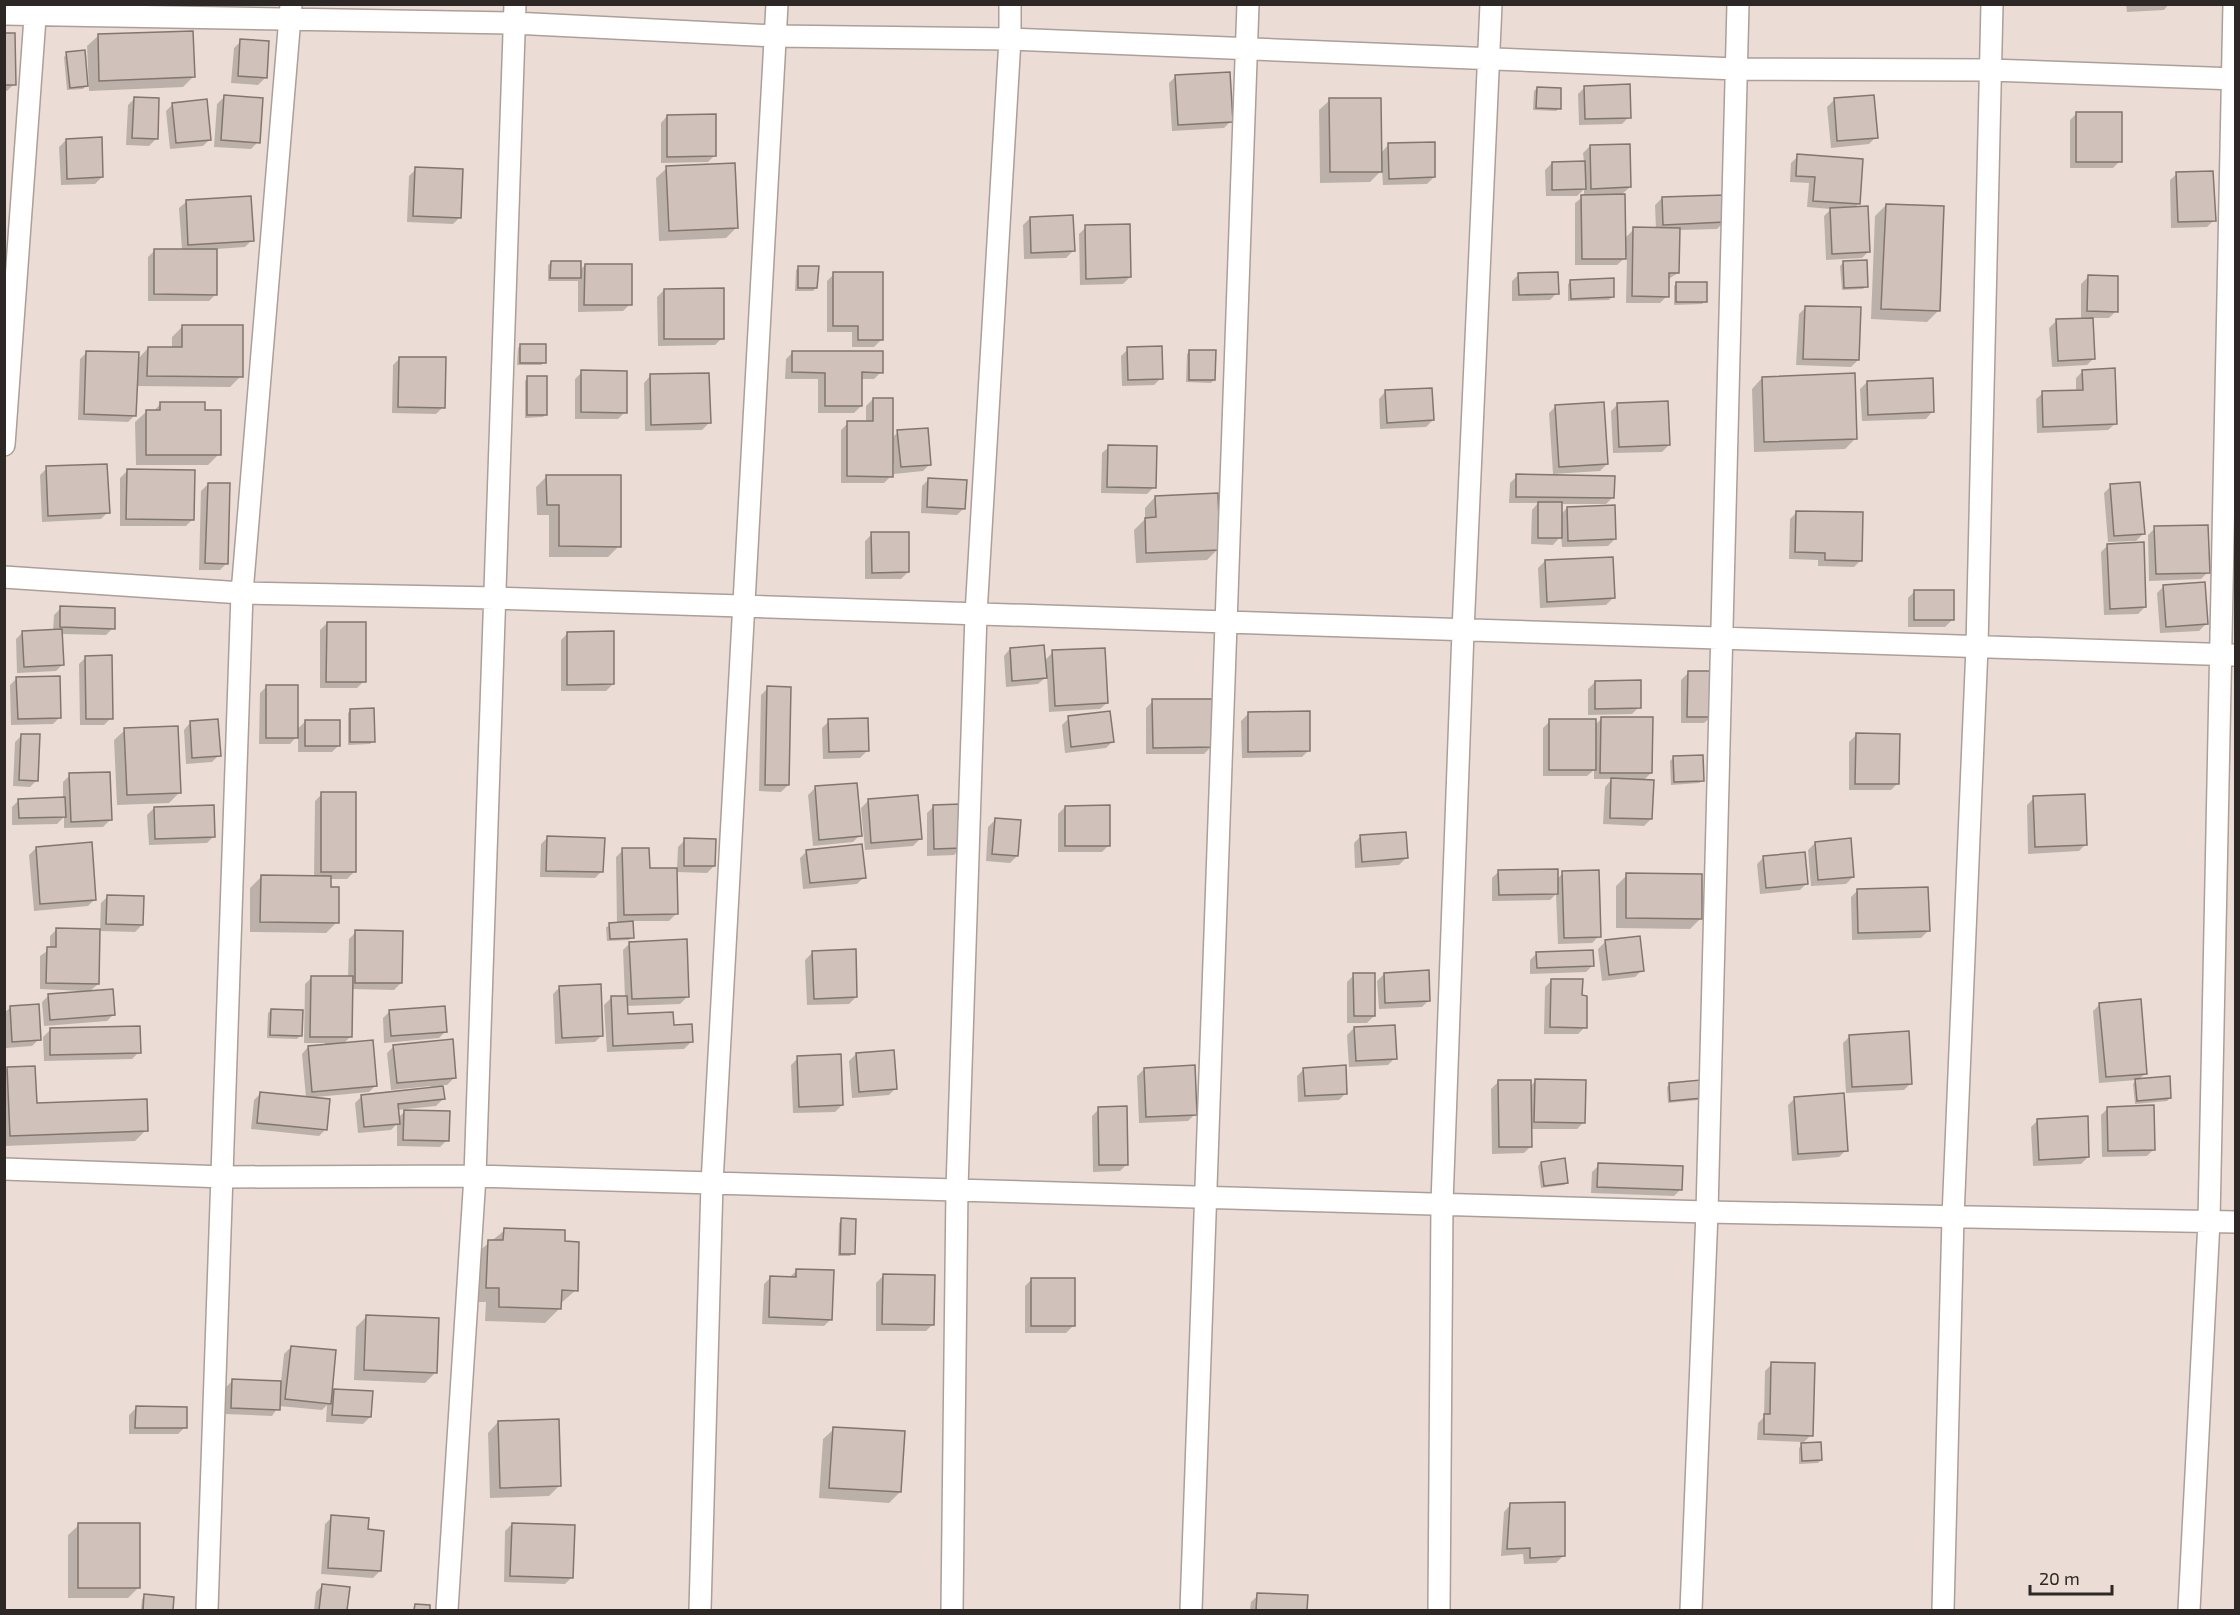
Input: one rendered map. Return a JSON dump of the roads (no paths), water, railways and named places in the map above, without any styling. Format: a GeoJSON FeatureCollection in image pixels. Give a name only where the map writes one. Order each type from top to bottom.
{"type":"FeatureCollection","features":[{"type":"Feature","properties":{"kind":"street"},"geometry":{"type":"LineString","coordinates":[[700,1611],[712,1183],[742,606],[777,4]]}},
{"type":"Feature","properties":{"kind":"street"},"geometry":{"type":"LineString","coordinates":[[951,1611],[957,1188],[976,614],[1010,39],[1010,4]]}},
{"type":"Feature","properties":{"kind":"street"},"geometry":{"type":"LineString","coordinates":[[1191,1611],[1248,4]]}},
{"type":"Feature","properties":{"kind":"street"},"geometry":{"type":"LineString","coordinates":[[1439,1611],[1442,1203],[1463,631],[1491,4]]}},
{"type":"Feature","properties":{"kind":"street"},"geometry":{"type":"LineString","coordinates":[[1691,1611],[1707,1212],[1738,4]]}},
{"type":"Feature","properties":{"kind":"street"},"geometry":{"type":"LineString","coordinates":[[1943,1611],[1953,1217],[1977,647],[1992,4]]}},
{"type":"Feature","properties":{"kind":"street"},"geometry":{"type":"LineString","coordinates":[[2189,1611],[2209,1221],[2228,655],[2234,4]]}},
{"type":"Feature","properties":{"kind":"street"},"geometry":{"type":"LineString","coordinates":[[4,14],[35,9],[514,14],[775,36],[1010,39],[1736,69],[1990,70],[2234,79]]}},
{"type":"Feature","properties":{"kind":"street"},"geometry":{"type":"LineString","coordinates":[[4,445],[35,9]]}},
{"type":"Feature","properties":{"kind":"street"},"geometry":{"type":"LineString","coordinates":[[207,1611],[224,1177],[242,593],[290,11]]}},
{"type":"Feature","properties":{"kind":"street"},"geometry":{"type":"LineString","coordinates":[[447,1611],[475,1176],[514,14]]}},
{"type":"Feature","properties":{"kind":"street"},"geometry":{"type":"LineString","coordinates":[[4,577],[242,593],[494,598],[2228,655]]}},
{"type":"Feature","properties":{"kind":"street"},"geometry":{"type":"LineString","coordinates":[[4,1169],[224,1177],[475,1176],[957,1188],[1707,1212],[2235,1222]]}}]}
